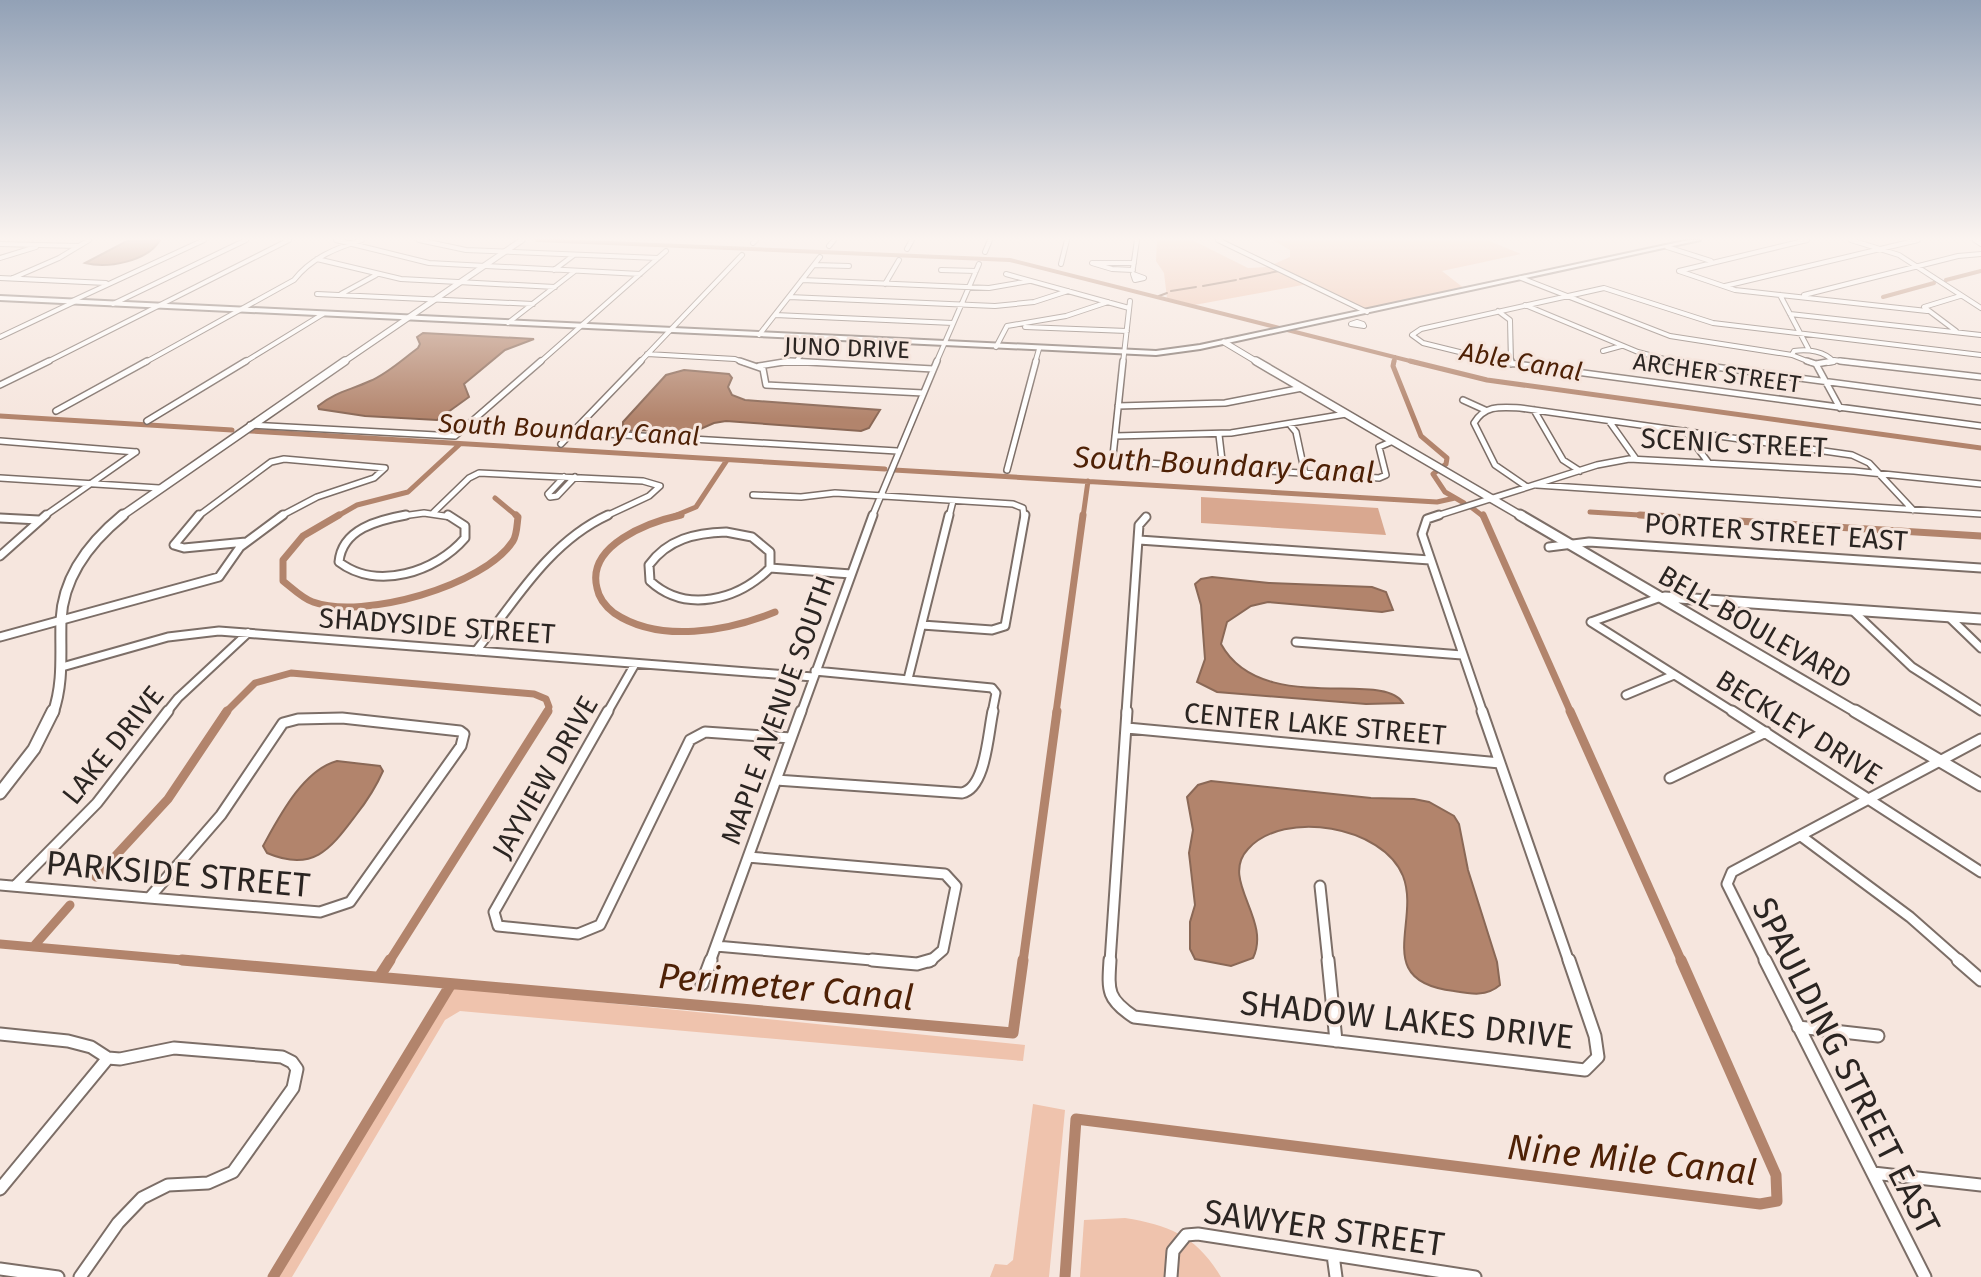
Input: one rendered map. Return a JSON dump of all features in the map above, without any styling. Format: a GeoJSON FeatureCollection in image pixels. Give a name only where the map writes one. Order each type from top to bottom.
{"type":"FeatureCollection","features":[{"type":"Feature","properties":{"kind":"main road"},"geometry":{"type":"LineString","coordinates":[[29,300],[1124,353],[1181,351],[1423,300]]}},
{"type":"Feature","properties":{"kind":"street"},"geometry":{"type":"LineString","coordinates":[[0,337],[77,300]]}},
{"type":"Feature","properties":{"kind":"street"},"geometry":{"type":"LineString","coordinates":[[113,304],[122,300]]}},
{"type":"Feature","properties":{"kind":"street"},"geometry":{"type":"LineString","coordinates":[[0,385],[170,300]]}},
{"type":"Feature","properties":{"kind":"street"},"geometry":{"type":"LineString","coordinates":[[56,411],[258,300]]}},
{"type":"Feature","properties":{"kind":"street"},"geometry":{"type":"LineString","coordinates":[[0,793],[44,734],[58,700],[66,589],[86,552],[115,521],[159,488],[435,300]]}},
{"type":"Feature","properties":{"kind":"street"},"geometry":{"type":"LineString","coordinates":[[448,300],[533,304]]}},
{"type":"Feature","properties":{"kind":"street"},"geometry":{"type":"LineString","coordinates":[[508,323],[539,300]]}},
{"type":"Feature","properties":{"kind":"street"},"geometry":{"type":"LineString","coordinates":[[250,425],[455,436],[611,300]]}},
{"type":"Feature","properties":{"kind":"street"},"geometry":{"type":"LineString","coordinates":[[561,444],[699,300]]}},
{"type":"Feature","properties":{"kind":"street"},"geometry":{"type":"LineString","coordinates":[[759,335],[787,300]]}},
{"type":"Feature","properties":{"kind":"street"},"geometry":{"type":"LineString","coordinates":[[845,300],[961,305],[1029,303],[1040,300]]}},
{"type":"Feature","properties":{"kind":"street","name":"MAPLE AVENUE SOUTH"},"geometry":{"type":"LineString","coordinates":[[702,984],[879,496],[964,300]]}},
{"type":"Feature","properties":{"kind":"street"},"geometry":{"type":"LineString","coordinates":[[1099,300],[1129,308]]}},
{"type":"Feature","properties":{"kind":"street"},"geometry":{"type":"LineString","coordinates":[[1341,300],[1367,312]]}},
{"type":"Feature","properties":{"kind":"street","name":"ARCHER STREET"},"geometry":{"type":"LineString","coordinates":[[1549,300],[1421,329],[1412,335],[1428,345],[1511,364],[1981,426]]}},
{"type":"Feature","properties":{"kind":"street"},"geometry":{"type":"LineString","coordinates":[[1575,300],[1677,338],[1792,355],[1816,364],[1828,364],[1834,360]]}},
{"type":"Feature","properties":{"kind":"street","name":"ARCHER STREET"},"geometry":{"type":"LineString","coordinates":[[1638,300],[1698,320],[1801,334]]}},
{"type":"Feature","properties":{"kind":"street"},"geometry":{"type":"LineString","coordinates":[[1782,300],[1809,350]]}},
{"type":"Feature","properties":{"kind":"street"},"geometry":{"type":"LineString","coordinates":[[1825,300],[1927,311]]}},
{"type":"Feature","properties":{"kind":"street"},"geometry":{"type":"LineString","coordinates":[[1943,300],[1926,304],[1924,308],[1958,333]]}},
{"type":"Feature","properties":{"kind":"street"},"geometry":{"type":"LineString","coordinates":[[1130,301],[1113,456],[1116,461],[1384,477],[1386,472],[1379,447],[1393,441]]}},
{"type":"Feature","properties":{"kind":"street"},"geometry":{"type":"LineString","coordinates":[[996,347],[1004,327],[1066,316],[1108,302]]}},
{"type":"Feature","properties":{"kind":"street"},"geometry":{"type":"LineString","coordinates":[[1525,305],[1623,346],[1674,362],[1981,402]]}},
{"type":"Feature","properties":{"kind":"street"},"geometry":{"type":"LineString","coordinates":[[1498,311],[1510,320],[1511,364]]}},
{"type":"Feature","properties":{"kind":"street"},"geometry":{"type":"LineString","coordinates":[[147,421],[323,314]]}},
{"type":"Feature","properties":{"kind":"street"},"geometry":{"type":"LineString","coordinates":[[1790,314],[1981,335]]}},
{"type":"Feature","properties":{"kind":"street"},"geometry":{"type":"LineString","coordinates":[[775,315],[953,323]]}},
{"type":"Feature","properties":{"kind":"street"},"geometry":{"type":"LineString","coordinates":[[1342,317],[1354,322]]}},
{"type":"Feature","properties":{"kind":"street"},"geometry":{"type":"LineString","coordinates":[[1011,325],[1127,331]]}},
{"type":"Feature","properties":{"kind":"street"},"geometry":{"type":"LineString","coordinates":[[1801,334],[1981,355]]}},
{"type":"Feature","properties":{"kind":"street"},"geometry":{"type":"LineString","coordinates":[[796,362],[812,338]]}},
{"type":"Feature","properties":{"kind":"street","name":"BELL BOULEVARD"},"geometry":{"type":"LineString","coordinates":[[1224,342],[1981,785]]}},
{"type":"Feature","properties":{"kind":"street"},"geometry":{"type":"LineString","coordinates":[[1603,351],[1623,346]]}},
{"type":"Feature","properties":{"kind":"street"},"geometry":{"type":"LineString","coordinates":[[1007,470],[1039,349]]}},
{"type":"Feature","properties":{"kind":"street"},"geometry":{"type":"LineString","coordinates":[[1792,355],[1794,351],[1809,350],[1834,360],[1981,377]]}},
{"type":"Feature","properties":{"kind":"street"},"geometry":{"type":"LineString","coordinates":[[647,354],[735,359],[759,366],[765,373],[763,383],[771,386],[923,393]]}},
{"type":"Feature","properties":{"kind":"street","name":"JUNO DRIVE"},"geometry":{"type":"LineString","coordinates":[[759,366],[796,362],[933,369]]}},
{"type":"Feature","properties":{"kind":"street"},"geometry":{"type":"LineString","coordinates":[[1816,364],[1840,408]]}},
{"type":"Feature","properties":{"kind":"street"},"geometry":{"type":"LineString","coordinates":[[1118,406],[1215,404],[1302,388]]}},
{"type":"Feature","properties":{"kind":"street"},"geometry":{"type":"LineString","coordinates":[[1463,400],[1485,410]]}},
{"type":"Feature","properties":{"kind":"street"},"geometry":{"type":"LineString","coordinates":[[1913,510],[1861,458],[1508,407],[1485,410],[1476,416],[1474,423],[1490,458],[1503,472],[1531,486],[1559,489],[1913,510],[1981,514]]}},
{"type":"Feature","properties":{"kind":"street"},"geometry":{"type":"LineString","coordinates":[[1534,410],[1563,460],[1580,471]]}},
{"type":"Feature","properties":{"kind":"street"},"geometry":{"type":"LineString","coordinates":[[1115,436],[1219,435],[1291,426],[1346,414]]}},
{"type":"Feature","properties":{"kind":"street"},"geometry":{"type":"LineString","coordinates":[[1609,421],[1636,459]]}},
{"type":"Feature","properties":{"kind":"street"},"geometry":{"type":"LineString","coordinates":[[1291,426],[1296,432],[1305,474]]}},
{"type":"Feature","properties":{"kind":"street"},"geometry":{"type":"LineString","coordinates":[[1685,431],[1708,462]]}},
{"type":"Feature","properties":{"kind":"street"},"geometry":{"type":"LineString","coordinates":[[573,432],[897,451]]}},
{"type":"Feature","properties":{"kind":"street"},"geometry":{"type":"LineString","coordinates":[[1219,435],[1223,469]]}},
{"type":"Feature","properties":{"kind":"street"},"geometry":{"type":"LineString","coordinates":[[0,441],[136,452],[39,520],[0,556]]}},
{"type":"Feature","properties":{"kind":"street"},"geometry":{"type":"LineString","coordinates":[[0,637],[219,577],[246,542],[292,509],[374,478],[385,468],[284,459],[271,462],[199,515],[174,545],[184,548],[246,542]]}},
{"type":"Feature","properties":{"kind":"street","name":"SCENIC STREET"},"geometry":{"type":"LineString","coordinates":[[1491,498],[1580,471],[1636,459],[1875,472],[1981,484]]}},
{"type":"Feature","properties":{"kind":"street"},"geometry":{"type":"LineString","coordinates":[[433,513],[457,519],[466,530],[461,544],[445,558],[410,572],[379,576],[355,574],[339,562],[342,546],[360,530],[396,516],[433,513],[473,475],[487,472],[575,477],[651,482],[660,486],[652,495],[598,518],[572,536],[557,550],[476,651]]}},
{"type":"Feature","properties":{"kind":"street"},"geometry":{"type":"LineString","coordinates":[[564,477],[548,494],[557,496],[575,477]]}},
{"type":"Feature","properties":{"kind":"street"},"geometry":{"type":"LineString","coordinates":[[0,478],[159,488]]}},
{"type":"Feature","properties":{"kind":"street"},"geometry":{"type":"LineString","coordinates":[[753,495],[801,497],[828,493],[1013,504],[1023,508],[1025,513],[1005,626],[992,630],[922,625]]}},
{"type":"Feature","properties":{"kind":"street","name":"SHADOW LAKES DRIVE"},"geometry":{"type":"LineString","coordinates":[[1146,517],[1139,525],[1108,988],[1116,1005],[1134,1017],[1585,1070],[1598,1057],[1595,1036],[1422,534],[1427,519],[1491,498]]}},
{"type":"Feature","properties":{"kind":"street"},"geometry":{"type":"LineString","coordinates":[[908,679],[953,501]]}},
{"type":"Feature","properties":{"kind":"street"},"geometry":{"type":"LineString","coordinates":[[0,518],[39,520]]}},
{"type":"Feature","properties":{"kind":"street"},"geometry":{"type":"LineString","coordinates":[[770,568],[772,556],[761,542],[747,535],[719,532],[692,536],[668,546],[654,557],[648,574],[655,588],[684,599],[707,599],[748,588],[770,568],[851,574]]}},
{"type":"Feature","properties":{"kind":"street"},"geometry":{"type":"LineString","coordinates":[[1139,540],[1430,560]]}},
{"type":"Feature","properties":{"kind":"street","name":"PORTER STREET EAST"},"geometry":{"type":"LineString","coordinates":[[1549,547],[1568,543],[1981,568]]}},
{"type":"Feature","properties":{"kind":"street"},"geometry":{"type":"LineString","coordinates":[[1661,597],[1981,619]]}},
{"type":"Feature","properties":{"kind":"street","name":"BECKLEY DRIVE"},"geometry":{"type":"LineString","coordinates":[[1661,597],[1591,622],[1981,872]]}},
{"type":"Feature","properties":{"kind":"street"},"geometry":{"type":"LineString","coordinates":[[1852,610],[1894,655],[1933,683],[1981,711]]}},
{"type":"Feature","properties":{"kind":"street"},"geometry":{"type":"LineString","coordinates":[[1949,617],[1981,648]]}},
{"type":"Feature","properties":{"kind":"street","name":"SHADYSIDE STREET"},"geometry":{"type":"LineString","coordinates":[[62,667],[178,635],[248,633],[635,664],[975,684],[992,688],[996,693],[983,765],[977,787],[971,791],[915,791],[776,780]]}},
{"type":"Feature","properties":{"kind":"street","name":"LAKE DRIVE"},"geometry":{"type":"LineString","coordinates":[[15,886],[103,796],[172,705],[248,633]]}},
{"type":"Feature","properties":{"kind":"street"},"geometry":{"type":"LineString","coordinates":[[1296,642],[1462,655]]}},
{"type":"Feature","properties":{"kind":"street","name":"JAYVIEW DRIVE"},"geometry":{"type":"LineString","coordinates":[[635,664],[494,913],[498,926],[578,934],[590,931],[607,917],[690,740],[705,732],[791,738]]}},
{"type":"Feature","properties":{"kind":"street"},"geometry":{"type":"LineString","coordinates":[[1626,695],[1674,675]]}},
{"type":"Feature","properties":{"kind":"street","name":"PARKSIDE STREET"},"geometry":{"type":"LineString","coordinates":[[0,885],[149,898],[320,912],[330,911],[350,902],[465,740],[460,731],[319,717],[293,718],[283,723],[221,815],[149,898]]}},
{"type":"Feature","properties":{"kind":"street","name":"CENTER LAKE STREET"},"geometry":{"type":"LineString","coordinates":[[1127,728],[1500,763]]}},
{"type":"Feature","properties":{"kind":"street"},"geometry":{"type":"LineString","coordinates":[[1670,778],[1766,732]]}},
{"type":"Feature","properties":{"kind":"street","name":"SPAULDING STREET EAST"},"geometry":{"type":"LineString","coordinates":[[1925,1277],[1727,884],[1732,872],[1981,739]]}},
{"type":"Feature","properties":{"kind":"street"},"geometry":{"type":"LineString","coordinates":[[1801,836],[1910,917],[1981,980]]}},
{"type":"Feature","properties":{"kind":"street"},"geometry":{"type":"LineString","coordinates":[[716,946],[917,964],[938,958],[943,950],[956,886],[945,874],[748,857]]}},
{"type":"Feature","properties":{"kind":"street"},"geometry":{"type":"LineString","coordinates":[[1320,886],[1336,1041]]}},
{"type":"Feature","properties":{"kind":"street"},"geometry":{"type":"LineString","coordinates":[[1798,1027],[1878,1036]]}},
{"type":"Feature","properties":{"kind":"street"},"geometry":{"type":"LineString","coordinates":[[0,1034],[80,1043],[108,1058],[120,1059],[174,1048],[282,1057],[292,1060],[298,1077],[233,1172],[219,1182],[167,1185],[152,1190],[127,1213],[80,1277]]}},
{"type":"Feature","properties":{"kind":"street"},"geometry":{"type":"LineString","coordinates":[[0,1189],[108,1058]]}},
{"type":"Feature","properties":{"kind":"street"},"geometry":{"type":"LineString","coordinates":[[1873,1173],[1981,1185]]}},
{"type":"Feature","properties":{"kind":"street","name":"SAWYER STREET"},"geometry":{"type":"LineString","coordinates":[[1171,1277],[1173,1251],[1186,1235],[1198,1234],[1475,1277]]}},
{"type":"Feature","properties":{"kind":"street"},"geometry":{"type":"LineString","coordinates":[[1333,1255],[1336,1277]]}},
{"type":"Feature","properties":{"kind":"street"},"geometry":{"type":"LineString","coordinates":[[0,1269],[58,1277]]}},
{"type":"Feature","properties":{"kind":"shaded area"},"geometry":{"type":"Polygon","coordinates":[[[1173,300],[1223,300],[1194,305],[1173,300]]]}},
{"type":"Feature","properties":{"kind":"shaded area"},"geometry":{"type":"Polygon","coordinates":[[[1344,300],[1416,300],[1368,310],[1344,300]]]}},
{"type":"Feature","properties":{"kind":"shaded area"},"geometry":{"type":"Polygon","coordinates":[[[423,333],[534,339],[505,350],[464,384],[469,397],[437,420],[365,416],[319,409],[318,406],[331,397],[376,378],[395,366],[418,348],[417,337],[423,333]]]}},
{"type":"Feature","properties":{"kind":"shaded area"},"geometry":{"type":"Polygon","coordinates":[[[684,370],[729,374],[732,378],[728,387],[732,395],[745,400],[880,410],[869,428],[861,431],[726,421],[689,434],[658,430],[623,431],[623,422],[666,375],[684,370]]]}},
{"type":"Feature","properties":{"kind":"shaded area"},"geometry":{"type":"Polygon","coordinates":[[[1201,497],[1378,508],[1386,535],[1201,523],[1201,497]]]}},
{"type":"Feature","properties":{"kind":"shaded area"},"geometry":{"type":"Polygon","coordinates":[[[1212,577],[1269,583],[1372,587],[1386,592],[1393,610],[1382,612],[1268,602],[1251,606],[1227,622],[1221,644],[1239,666],[1264,679],[1291,686],[1372,690],[1391,694],[1403,703],[1366,704],[1217,692],[1197,682],[1205,659],[1201,605],[1195,584],[1212,577]]]}},
{"type":"Feature","properties":{"kind":"shaded area"},"geometry":{"type":"Polygon","coordinates":[[[337,761],[380,766],[383,771],[360,810],[338,838],[320,854],[297,860],[267,853],[263,846],[293,796],[313,774],[337,761]]]}},
{"type":"Feature","properties":{"kind":"shaded area"},"geometry":{"type":"Polygon","coordinates":[[[1211,781],[1371,798],[1414,799],[1429,802],[1454,816],[1459,824],[1468,870],[1497,962],[1500,985],[1484,993],[1466,993],[1429,985],[1414,975],[1406,962],[1404,947],[1407,894],[1403,876],[1392,859],[1375,845],[1332,829],[1285,829],[1264,837],[1248,849],[1241,861],[1239,874],[1256,929],[1257,943],[1253,958],[1231,966],[1195,959],[1190,949],[1190,922],[1195,905],[1189,853],[1193,830],[1187,797],[1198,785],[1211,781]]]}},
{"type":"Feature","properties":{"kind":"shaded area"},"geometry":{"type":"Polygon","coordinates":[[[448,987],[1025,1045],[1023,1061],[460,1011],[445,1020],[292,1277],[272,1277],[448,987]]]}},
{"type":"Feature","properties":{"kind":"shaded area"},"geometry":{"type":"Polygon","coordinates":[[[1033,1104],[1065,1110],[1049,1277],[990,1277],[995,1264],[1007,1265],[1013,1260],[1033,1104]]]}},
{"type":"Feature","properties":{"kind":"shaded area"},"geometry":{"type":"Polygon","coordinates":[[[1125,1218],[1181,1235],[1202,1252],[1221,1277],[1080,1277],[1084,1220],[1125,1218]]]}},
{"type":"Feature","properties":{"kind":"waterway","name":"Able Canal"},"geometry":{"type":"LineString","coordinates":[[1167,300],[1395,357]]}},
{"type":"Feature","properties":{"kind":"waterway","name":"Able Canal"},"geometry":{"type":"LineString","coordinates":[[1394,363],[1395,357]]}},
{"type":"Feature","properties":{"kind":"waterway","name":"Able Canal"},"geometry":{"type":"LineString","coordinates":[[1395,357],[1413,362]]}},
{"type":"Feature","properties":{"kind":"waterway"},"geometry":{"type":"LineString","coordinates":[[1394,361],[1393,366],[1421,436],[1447,458],[1446,464],[1433,474],[1445,492],[1464,503]]}},
{"type":"Feature","properties":{"kind":"waterway","name":"Able Canal"},"geometry":{"type":"LineString","coordinates":[[1413,362],[1487,380],[1981,448]]}},
{"type":"Feature","properties":{"kind":"waterway","name":"Able Canal"},"geometry":{"type":"LineString","coordinates":[[1413,362],[1418,363]]}},
{"type":"Feature","properties":{"kind":"waterway","name":"South Boundary Canal"},"geometry":{"type":"LineString","coordinates":[[0,416],[232,430]]}},
{"type":"Feature","properties":{"kind":"waterway","name":"South Boundary Canal"},"geometry":{"type":"LineString","coordinates":[[250,431],[885,469]]}},
{"type":"Feature","properties":{"kind":"waterway"},"geometry":{"type":"LineString","coordinates":[[336,517],[357,505],[408,492],[460,444]]}},
{"type":"Feature","properties":{"kind":"waterway"},"geometry":{"type":"LineString","coordinates":[[672,517],[696,507],[727,460]]}},
{"type":"Feature","properties":{"kind":"waterway","name":"South Boundary Canal"},"geometry":{"type":"LineString","coordinates":[[894,470],[1088,481]]}},
{"type":"Feature","properties":{"kind":"waterway","name":"Perimeter Canal"},"geometry":{"type":"LineString","coordinates":[[1083,517],[1088,481]]}},
{"type":"Feature","properties":{"kind":"waterway","name":"South Boundary Canal"},"geometry":{"type":"LineString","coordinates":[[1088,481],[1437,502],[1455,498]]}},
{"type":"Feature","properties":{"kind":"waterway"},"geometry":{"type":"LineString","coordinates":[[495,498],[518,517]]}},
{"type":"Feature","properties":{"kind":"waterway","name":"Nine Mile Canal"},"geometry":{"type":"LineString","coordinates":[[1471,507],[1484,517]]}},
{"type":"Feature","properties":{"kind":"waterway","name":"South Boundary Canal"},"geometry":{"type":"LineString","coordinates":[[1590,512],[1672,517]]}},
{"type":"Feature","properties":{"kind":"waterway"},"geometry":{"type":"LineString","coordinates":[[339,515],[303,536],[283,560],[283,581],[309,601],[335,606],[361,606],[421,595],[477,572],[513,541],[518,517]]}},
{"type":"Feature","properties":{"kind":"waterway"},"geometry":{"type":"LineString","coordinates":[[681,515],[637,530],[610,548],[601,559],[596,573],[597,588],[608,608],[632,623],[673,631],[716,629],[775,612]]}},
{"type":"Feature","properties":{"kind":"waterway","name":"Perimeter Canal"},"geometry":{"type":"LineString","coordinates":[[1056,713],[1083,515]]}},
{"type":"Feature","properties":{"kind":"waterway","name":"South Boundary Canal"},"geometry":{"type":"LineString","coordinates":[[1640,515],[1981,536]]}},
{"type":"Feature","properties":{"kind":"waterway","name":"Nine Mile Canal"},"geometry":{"type":"LineString","coordinates":[[1484,517],[1571,713]]}},
{"type":"Feature","properties":{"kind":"waterway"},"geometry":{"type":"LineString","coordinates":[[227,711],[255,683],[291,673],[534,694],[546,699],[547,712]]}},
{"type":"Feature","properties":{"kind":"waterway"},"geometry":{"type":"LineString","coordinates":[[96,877],[168,799],[227,711]]}},
{"type":"Feature","properties":{"kind":"waterway","name":"Perimeter Canal"},"geometry":{"type":"LineString","coordinates":[[1023,962],[1057,711]]}},
{"type":"Feature","properties":{"kind":"waterway","name":"Nine Mile Canal"},"geometry":{"type":"LineString","coordinates":[[1570,711],[1682,962]]}},
{"type":"Feature","properties":{"kind":"waterway"},"geometry":{"type":"LineString","coordinates":[[389,962],[547,712]]}},
{"type":"Feature","properties":{"kind":"waterway"},"geometry":{"type":"LineString","coordinates":[[33,947],[70,905]]}},
{"type":"Feature","properties":{"kind":"waterway","name":"Perimeter Canal"},"geometry":{"type":"LineString","coordinates":[[0,944],[33,947]]}},
{"type":"Feature","properties":{"kind":"waterway","name":"Perimeter Canal"},"geometry":{"type":"LineString","coordinates":[[33,947],[205,962]]}},
{"type":"Feature","properties":{"kind":"waterway","name":"Perimeter Canal"},"geometry":{"type":"LineString","coordinates":[[182,960],[1013,1033],[1023,960]]}},
{"type":"Feature","properties":{"kind":"waterway"},"geometry":{"type":"LineString","coordinates":[[379,977],[390,960]]}},
{"type":"Feature","properties":{"kind":"waterway","name":"Nine Mile Canal"},"geometry":{"type":"LineString","coordinates":[[1065,1277],[1076,1119],[1760,1204],[1777,1201],[1776,1175],[1681,960]]}},
{"type":"Feature","properties":{"kind":"waterway"},"geometry":{"type":"LineString","coordinates":[[273,1277],[451,984]]}}]}
